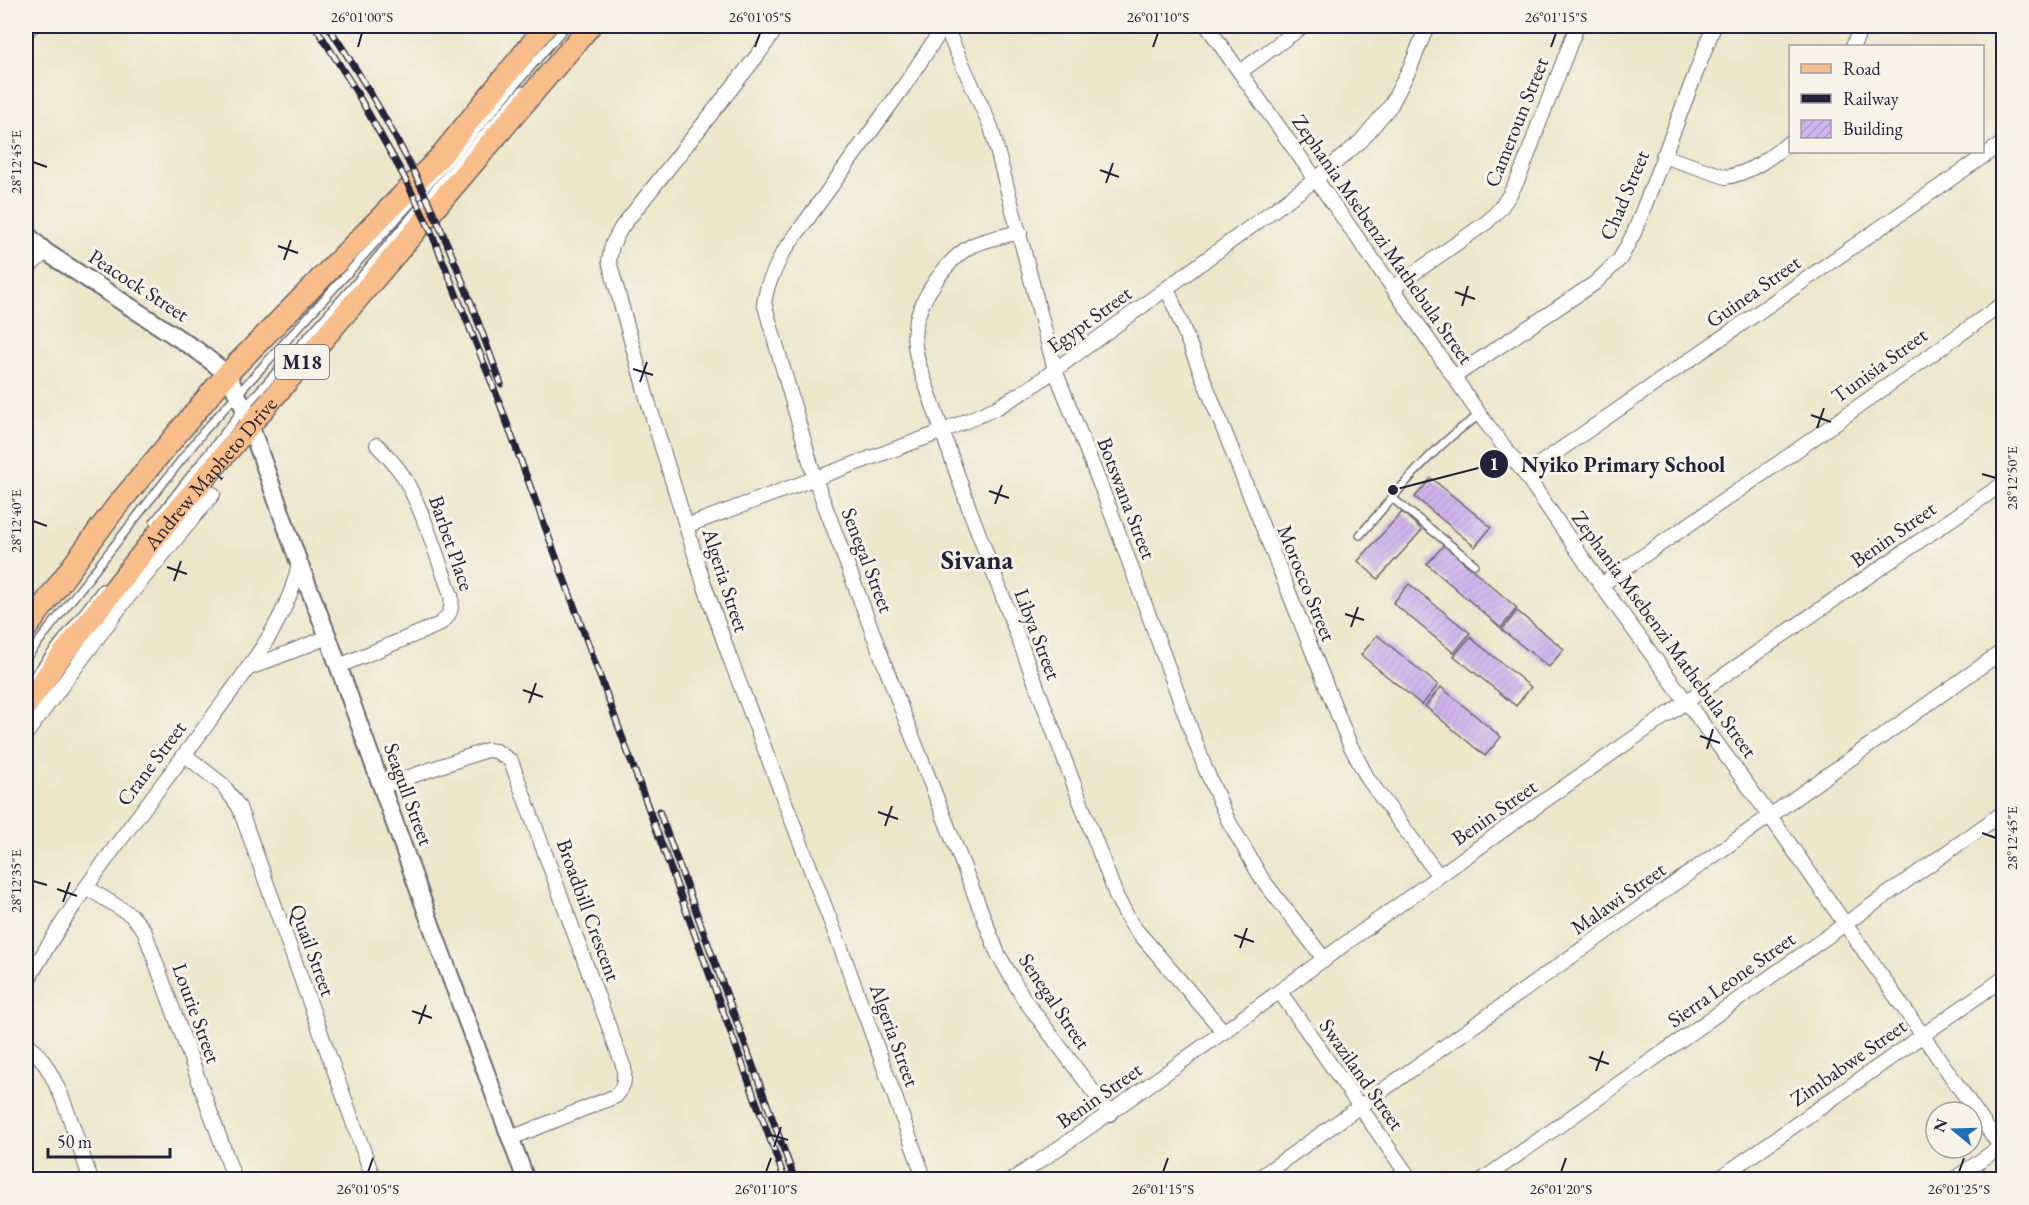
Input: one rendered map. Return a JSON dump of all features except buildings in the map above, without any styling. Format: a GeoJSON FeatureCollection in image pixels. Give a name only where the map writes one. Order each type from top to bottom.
{"type":"FeatureCollection","features":[{"type":"Feature","properties":{"kind":"main road","name":"M18"},"geometry":{"type":"LineString","coordinates":[[26,629],[116,507],[227,374],[438,158],[546,26]]}},
{"type":"Feature","properties":{"kind":"main road","name":"Andrew Mapheto Drive"},"geometry":{"type":"LineString","coordinates":[[26,706],[55,664],[164,526],[244,408],[590,26]]}},
{"type":"Feature","properties":{"kind":"street"},"geometry":{"type":"LineString","coordinates":[[26,32],[32,26]]}},
{"type":"Feature","properties":{"kind":"street","name":"Algeria Street"},"geometry":{"type":"LineString","coordinates":[[778,26],[757,56],[621,228],[615,238],[609,261],[686,526],[731,662],[842,951],[926,1179]]}},
{"type":"Feature","properties":{"kind":"street","name":"Botswana Street"},"geometry":{"type":"LineString","coordinates":[[945,26],[990,127],[1020,232],[1055,370],[1206,768],[1228,820],[1262,879],[1325,960]]}},
{"type":"Feature","properties":{"kind":"street","name":"Senegal Street"},"geometry":{"type":"LineString","coordinates":[[945,26],[782,254],[768,285],[764,303],[815,479],[898,700],[998,954],[1024,999],[1110,1113]]}},
{"type":"Feature","properties":{"kind":"street","name":"Zephania Msebenzi Mathebula Street"},"geometry":{"type":"LineString","coordinates":[[1207,26],[1455,376],[1480,415],[1525,474],[1601,585],[1770,816],[1921,1036],[2002,1149]]}},
{"type":"Feature","properties":{"kind":"street"},"geometry":{"type":"LineString","coordinates":[[1240,72],[1303,26]]}},
{"type":"Feature","properties":{"kind":"street","name":"Egypt Street"},"geometry":{"type":"LineString","coordinates":[[686,526],[941,432],[1014,398],[1315,180],[1360,141],[1391,105],[1411,66],[1427,26]]}},
{"type":"Feature","properties":{"kind":"street","name":"Cameroun Street"},"geometry":{"type":"LineString","coordinates":[[1393,288],[1500,211],[1520,174],[1577,26]]}},
{"type":"Feature","properties":{"kind":"street","name":"Chad Street"},"geometry":{"type":"LineString","coordinates":[[1455,376],[1595,283],[1620,259],[1634,233],[1714,26]]}},
{"type":"Feature","properties":{"kind":"street"},"geometry":{"type":"LineString","coordinates":[[1853,45],[1862,26]]}},
{"type":"Feature","properties":{"kind":"street","name":"Guinea Street"},"geometry":{"type":"LineString","coordinates":[[1525,474],[2004,142]]}},
{"type":"Feature","properties":{"kind":"street"},"geometry":{"type":"LineString","coordinates":[[1663,156],[1726,177],[1750,169],[1789,143]]}},
{"type":"Feature","properties":{"kind":"street","name":"Libya Street"},"geometry":{"type":"LineString","coordinates":[[1020,232],[986,240],[969,247],[946,268],[920,307],[914,331],[915,346],[925,386],[1120,905],[1132,925],[1224,1032]]}},
{"type":"Feature","properties":{"kind":"street","name":"Peacock Street"},"geometry":{"type":"LineString","coordinates":[[26,234],[46,252],[198,351],[227,374]]}},
{"type":"Feature","properties":{"kind":"street"},"geometry":{"type":"LineString","coordinates":[[26,269],[46,252]]}},
{"type":"Feature","properties":{"kind":"street","name":"Morocco Street"},"geometry":{"type":"LineString","coordinates":[[1167,288],[1354,753],[1368,779],[1439,876]]}},
{"type":"Feature","properties":{"kind":"street","name":"Tunisia Street"},"geometry":{"type":"LineString","coordinates":[[1601,585],[2004,303]]}},
{"type":"Feature","properties":{"kind":"street","name":"Seagull Street"},"geometry":{"type":"LineString","coordinates":[[227,374],[244,408],[383,786],[433,930],[526,1179]]}},
{"type":"Feature","properties":{"kind":"street","name":"Barbet Place"},"geometry":{"type":"LineString","coordinates":[[339,666],[438,625],[447,619],[451,611],[451,595],[415,500],[397,467],[377,444]]}},
{"type":"Feature","properties":{"kind":"street","name":"Benin Street"},"geometry":{"type":"LineString","coordinates":[[1012,1179],[1110,1113],[1687,701],[2004,483]]}},
{"type":"Feature","properties":{"kind":"street"},"geometry":{"type":"LineString","coordinates":[[26,734],[112,619],[213,494]]}},
{"type":"Feature","properties":{"kind":"street","name":"Crane Street"},"geometry":{"type":"LineString","coordinates":[[26,984],[43,952],[86,886],[185,755],[272,633],[295,584],[299,562]]}},
{"type":"Feature","properties":{"kind":"street"},"geometry":{"type":"LineString","coordinates":[[247,669],[328,637]]}},
{"type":"Feature","properties":{"kind":"street","name":"Malawi Street"},"geometry":{"type":"LineString","coordinates":[[1256,1179],[2004,650]]}},
{"type":"Feature","properties":{"kind":"street","name":"Broadbill Crescent"},"geometry":{"type":"LineString","coordinates":[[383,786],[487,750],[496,751],[511,761],[624,1068],[624,1083],[616,1096],[511,1138]]}},
{"type":"Feature","properties":{"kind":"street","name":"Quail Street"},"geometry":{"type":"LineString","coordinates":[[185,755],[223,785],[239,807],[374,1179]]}},
{"type":"Feature","properties":{"kind":"street","name":"Sierra Leone Street"},"geometry":{"type":"LineString","coordinates":[[1482,1179],[2004,813]]}},
{"type":"Feature","properties":{"kind":"street","name":"Lourie Street"},"geometry":{"type":"LineString","coordinates":[[86,886],[131,915],[144,930],[236,1179]]}},
{"type":"Feature","properties":{"kind":"street","name":"Zimbabwe Street"},"geometry":{"type":"LineString","coordinates":[[1717,1179],[2004,978]]}},
{"type":"Feature","properties":{"kind":"street","name":"Swaziland Street"},"geometry":{"type":"LineString","coordinates":[[1280,992],[1410,1179]]}},
{"type":"Feature","properties":{"kind":"street"},"geometry":{"type":"LineString","coordinates":[[26,1042],[45,1064],[57,1088],[91,1179]]}},
{"type":"Feature","properties":{"kind":"street"},"geometry":{"type":"LineString","coordinates":[[1953,1179],[2002,1149]]}},
{"type":"Feature","properties":{"kind":"lane"},"geometry":{"type":"LineString","coordinates":[[148,530],[244,408],[306,321],[449,162],[566,26]]}},
{"type":"Feature","properties":{"kind":"lane"},"geometry":{"type":"LineString","coordinates":[[26,658],[204,430],[244,408],[353,286],[524,87]]}},
{"type":"Feature","properties":{"kind":"lane"},"geometry":{"type":"LineString","coordinates":[[1360,535],[1458,429],[1480,415]]}},
{"type":"Feature","properties":{"kind":"lane"},"geometry":{"type":"LineString","coordinates":[[1392,498],[1474,564]]}},
{"type":"Feature","properties":{"kind":"lane"},"geometry":{"type":"LineString","coordinates":[[26,686],[103,586]]}},
{"type":"Feature","properties":{"kind":"railway"},"geometry":{"type":"LineString","coordinates":[[315,26],[353,86],[401,171],[430,229],[497,396],[785,1180]]}},
{"type":"Feature","properties":{"kind":"railway"},"geometry":{"type":"LineString","coordinates":[[328,26],[380,110],[426,197],[475,313],[501,384]]}},
{"type":"Feature","properties":{"kind":"railway"},"geometry":{"type":"LineString","coordinates":[[659,811],[795,1180]]}},
{"type":"Feature","properties":{"kind":"place","name":"Nyiko Primary School"},"geometry":{"type":"Point","coordinates":[1393,490]}},
{"type":"Feature","properties":{"kind":"district","name":"Sivana"},"geometry":{"type":"Point","coordinates":[977,559]}}]}
